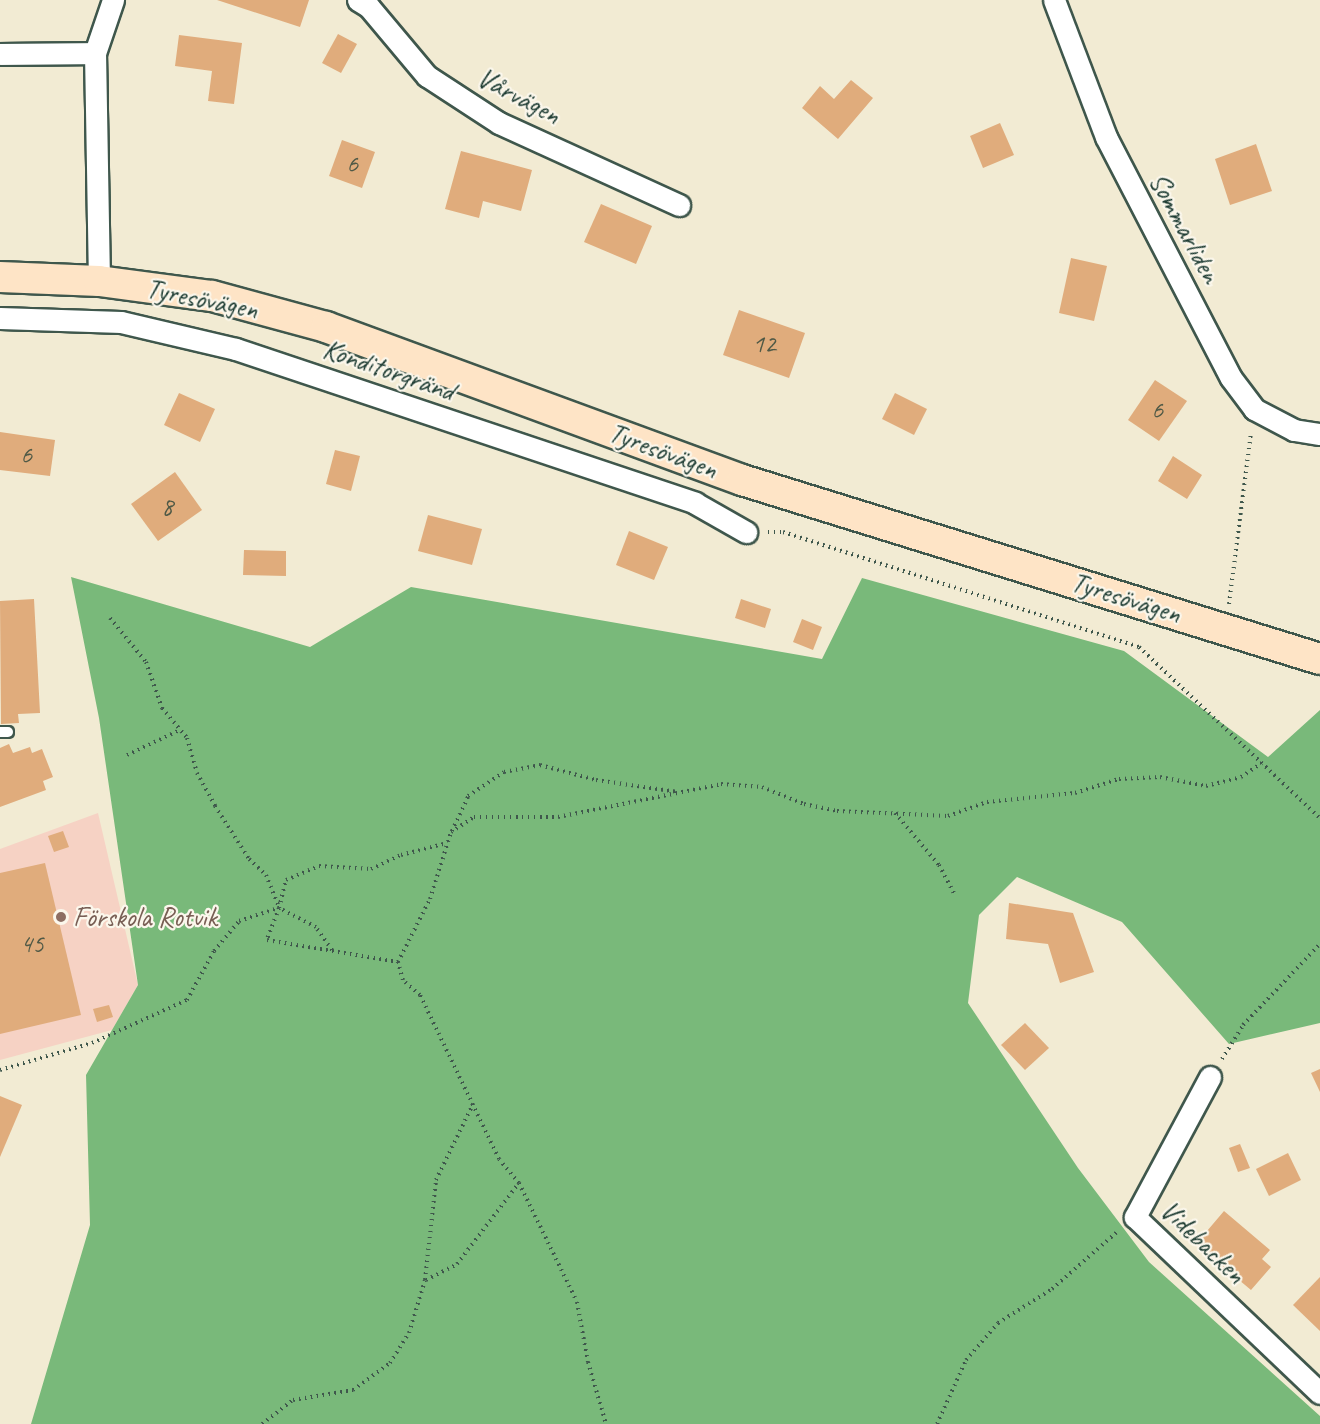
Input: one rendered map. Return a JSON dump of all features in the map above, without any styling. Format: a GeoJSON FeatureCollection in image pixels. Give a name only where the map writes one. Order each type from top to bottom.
{"type":"FeatureCollection","features":[{"type":"Feature","properties":{"kind":"main road","name":"Tyresövägen"},"geometry":{"type":"LineString","coordinates":[[0,277],[99,281],[212,296],[326,327],[742,480],[1320,659]]}},
{"type":"Feature","properties":{"kind":"street"},"geometry":{"type":"LineString","coordinates":[[99,281],[95,53],[113,0]]}},
{"type":"Feature","properties":{"kind":"street","name":"Vårvägen"},"geometry":{"type":"LineString","coordinates":[[358,0],[369,7],[427,76],[499,123],[679,205]]}},
{"type":"Feature","properties":{"kind":"street","name":"Sommarliden"},"geometry":{"type":"LineString","coordinates":[[1054,0],[1106,137],[1232,378],[1254,409],[1294,430],[1320,434]]}},
{"type":"Feature","properties":{"kind":"street"},"geometry":{"type":"LineString","coordinates":[[0,54],[95,53]]}},
{"type":"Feature","properties":{"kind":"street","name":"Konditorgränd"},"geometry":{"type":"LineString","coordinates":[[0,318],[121,322],[236,349],[695,503],[746,532]]}},
{"type":"Feature","properties":{"kind":"street","name":"Videbacken"},"geometry":{"type":"LineString","coordinates":[[1210,1077],[1135,1217],[1320,1393]]}},
{"type":"Feature","properties":{"kind":"path"},"geometry":{"type":"LineString","coordinates":[[1228,616],[1254,409]]}},
{"type":"Feature","properties":{"kind":"path"},"geometry":{"type":"LineString","coordinates":[[746,532],[783,532],[1139,646],[1320,818]]}},
{"type":"Feature","properties":{"kind":"path"},"geometry":{"type":"LineString","coordinates":[[110,618],[146,662],[162,708],[180,729],[214,806],[249,859],[266,875],[279,908],[316,927],[332,950]]}},
{"type":"Feature","properties":{"kind":"path"},"geometry":{"type":"LineString","coordinates":[[127,755],[180,729]]}},
{"type":"Feature","properties":{"kind":"path"},"geometry":{"type":"LineString","coordinates":[[451,832],[474,817],[558,817],[721,784],[762,788],[804,804],[837,811],[948,816],[987,802],[1075,793],[1119,779],[1160,777],[1206,786],[1241,777],[1262,763]]}},
{"type":"Feature","properties":{"kind":"path"},"geometry":{"type":"LineString","coordinates":[[606,1424],[588,1362],[577,1302],[519,1183],[499,1159],[420,995],[403,980],[398,962],[430,899],[451,832],[468,796],[504,772],[540,765],[596,780],[681,792]]}},
{"type":"Feature","properties":{"kind":"path"},"geometry":{"type":"LineString","coordinates":[[894,813],[939,865],[955,895]]}},
{"type":"Feature","properties":{"kind":"path"},"geometry":{"type":"LineString","coordinates":[[398,962],[332,950],[291,947],[267,940],[286,880],[319,866],[371,869],[401,855],[447,843]]}},
{"type":"Feature","properties":{"kind":"path"},"geometry":{"type":"LineString","coordinates":[[0,1070],[92,1043],[187,1000],[214,951],[239,921],[279,908]]}},
{"type":"Feature","properties":{"kind":"path"},"geometry":{"type":"LineString","coordinates":[[1210,1077],[1243,1025],[1320,944]]}},
{"type":"Feature","properties":{"kind":"path"},"geometry":{"type":"LineString","coordinates":[[262,1424],[292,1400],[353,1390],[390,1363],[409,1333],[425,1280],[436,1180],[473,1104]]}},
{"type":"Feature","properties":{"kind":"path"},"geometry":{"type":"LineString","coordinates":[[425,1280],[457,1264],[519,1183]]}},
{"type":"Feature","properties":{"kind":"path"},"geometry":{"type":"LineString","coordinates":[[937,1424],[966,1360],[998,1323],[1052,1288],[1135,1217]]}},
{"type":"Feature","properties":{"kind":"shaded area","name":"Förskola Rotvik"},"geometry":{"type":"Polygon","coordinates":[[[98,813],[138,985],[112,1030],[0,1060],[0,849],[98,813]]]}},
{"type":"Feature","properties":{"kind":"green space"},"geometry":{"type":"Polygon","coordinates":[[[71,577],[310,647],[411,587],[822,659],[862,578],[1124,651],[1268,757],[1320,710],[1320,1023],[1229,1044],[1122,922],[1017,877],[979,915],[968,1003],[1078,1168],[1149,1262],[1320,1416],[1320,1424],[31,1424],[90,1225],[86,1075],[138,985],[99,718],[71,577]]]}},
{"type":"Feature","properties":{"kind":"building"},"geometry":{"type":"Polygon","coordinates":[[[217,0],[309,0],[300,27],[217,0]]]}},
{"type":"Feature","properties":{"kind":"building"},"geometry":{"type":"Polygon","coordinates":[[[338,34],[357,44],[341,73],[322,63],[338,34]]]}},
{"type":"Feature","properties":{"kind":"building"},"geometry":{"type":"Polygon","coordinates":[[[179,35],[242,43],[234,104],[208,101],[212,71],[175,66],[179,35]]]}},
{"type":"Feature","properties":{"kind":"building"},"geometry":{"type":"Polygon","coordinates":[[[851,80],[873,98],[838,139],[802,108],[820,86],[834,99],[851,80]]]}},
{"type":"Feature","properties":{"kind":"building"},"geometry":{"type":"Polygon","coordinates":[[[1000,123],[1014,155],[983,168],[970,136],[1000,123]]]}},
{"type":"Feature","properties":{"kind":"building"},"geometry":{"type":"Polygon","coordinates":[[[342,140],[375,152],[362,188],[329,176],[342,140]]]}},
{"type":"Feature","properties":{"kind":"building"},"geometry":{"type":"Polygon","coordinates":[[[1256,144],[1272,191],[1230,205],[1215,159],[1256,144]]]}},
{"type":"Feature","properties":{"kind":"building"},"geometry":{"type":"Polygon","coordinates":[[[461,151],[532,170],[521,211],[483,201],[479,218],[445,209],[461,151]]]}},
{"type":"Feature","properties":{"kind":"building"},"geometry":{"type":"Polygon","coordinates":[[[601,204],[652,226],[636,264],[584,242],[601,204]]]}},
{"type":"Feature","properties":{"kind":"building"},"geometry":{"type":"Polygon","coordinates":[[[1071,258],[1107,266],[1094,321],[1059,313],[1071,258]]]}},
{"type":"Feature","properties":{"kind":"building"},"geometry":{"type":"Polygon","coordinates":[[[739,310],[805,333],[789,378],[723,355],[739,310]]]}},
{"type":"Feature","properties":{"kind":"building"},"geometry":{"type":"Polygon","coordinates":[[[1155,380],[1187,401],[1159,441],[1128,420],[1155,380]]]}},
{"type":"Feature","properties":{"kind":"building"},"geometry":{"type":"Polygon","coordinates":[[[179,393],[215,409],[200,442],[164,425],[179,393]]]}},
{"type":"Feature","properties":{"kind":"building"},"geometry":{"type":"Polygon","coordinates":[[[895,393],[927,409],[914,435],[882,419],[895,393]]]}},
{"type":"Feature","properties":{"kind":"building"},"geometry":{"type":"Polygon","coordinates":[[[0,432],[55,440],[50,476],[0,470],[0,432]]]}},
{"type":"Feature","properties":{"kind":"building"},"geometry":{"type":"Polygon","coordinates":[[[335,450],[360,456],[351,491],[326,484],[335,450]]]}},
{"type":"Feature","properties":{"kind":"building"},"geometry":{"type":"Polygon","coordinates":[[[1173,456],[1202,475],[1187,499],[1158,481],[1173,456]]]}},
{"type":"Feature","properties":{"kind":"building"},"geometry":{"type":"Polygon","coordinates":[[[175,472],[202,510],[158,541],[131,504],[175,472]]]}},
{"type":"Feature","properties":{"kind":"building"},"geometry":{"type":"Polygon","coordinates":[[[428,515],[482,529],[472,565],[418,551],[428,515]]]}},
{"type":"Feature","properties":{"kind":"building"},"geometry":{"type":"Polygon","coordinates":[[[629,531],[668,547],[654,580],[616,565],[629,531]]]}},
{"type":"Feature","properties":{"kind":"building"},"geometry":{"type":"Polygon","coordinates":[[[244,550],[286,551],[286,576],[243,575],[244,550]]]}},
{"type":"Feature","properties":{"kind":"building"},"geometry":{"type":"Polygon","coordinates":[[[34,599],[40,713],[18,714],[19,723],[1,724],[0,601],[34,599]]]}},
{"type":"Feature","properties":{"kind":"building"},"geometry":{"type":"Polygon","coordinates":[[[741,599],[771,609],[765,628],[735,618],[741,599]]]}},
{"type":"Feature","properties":{"kind":"building"},"geometry":{"type":"Polygon","coordinates":[[[802,619],[822,627],[813,650],[793,642],[802,619]]]}},
{"type":"Feature","properties":{"kind":"building"},"geometry":{"type":"Polygon","coordinates":[[[9,744],[13,753],[30,747],[32,753],[42,749],[53,777],[43,781],[46,790],[0,807],[0,748],[9,744]]]}},
{"type":"Feature","properties":{"kind":"building"},"geometry":{"type":"Polygon","coordinates":[[[63,831],[69,847],[54,852],[48,836],[63,831]]]}},
{"type":"Feature","properties":{"kind":"building"},"geometry":{"type":"Polygon","coordinates":[[[45,863],[81,1015],[0,1034],[0,873],[45,863]]]}},
{"type":"Feature","properties":{"kind":"building"},"geometry":{"type":"Polygon","coordinates":[[[1009,903],[1073,913],[1094,972],[1060,983],[1048,944],[1006,939],[1009,903]]]}},
{"type":"Feature","properties":{"kind":"building"},"geometry":{"type":"Polygon","coordinates":[[[109,1005],[113,1017],[97,1022],[93,1009],[109,1005]]]}},
{"type":"Feature","properties":{"kind":"building"},"geometry":{"type":"Polygon","coordinates":[[[1025,1023],[1049,1048],[1025,1070],[1001,1045],[1025,1023]]]}},
{"type":"Feature","properties":{"kind":"building"},"geometry":{"type":"Polygon","coordinates":[[[1320,1069],[1320,1092],[1311,1073],[1320,1069]]]}},
{"type":"Feature","properties":{"kind":"building"},"geometry":{"type":"Polygon","coordinates":[[[0,1096],[22,1105],[0,1157],[0,1096]]]}},
{"type":"Feature","properties":{"kind":"building"},"geometry":{"type":"Polygon","coordinates":[[[1240,1144],[1250,1168],[1238,1172],[1229,1148],[1240,1144]]]}},
{"type":"Feature","properties":{"kind":"building"},"geometry":{"type":"Polygon","coordinates":[[[1288,1153],[1301,1180],[1269,1196],[1256,1169],[1288,1153]]]}},
{"type":"Feature","properties":{"kind":"building"},"geometry":{"type":"Polygon","coordinates":[[[1224,1211],[1270,1250],[1262,1259],[1271,1267],[1251,1290],[1196,1244],[1224,1211]]]}},
{"type":"Feature","properties":{"kind":"building"},"geometry":{"type":"Polygon","coordinates":[[[1320,1277],[1320,1331],[1293,1305],[1320,1277]]]}},
{"type":"Feature","properties":{"kind":"place","name":"Förskola Rotvik"},"geometry":{"type":"Point","coordinates":[61,917]}}]}
